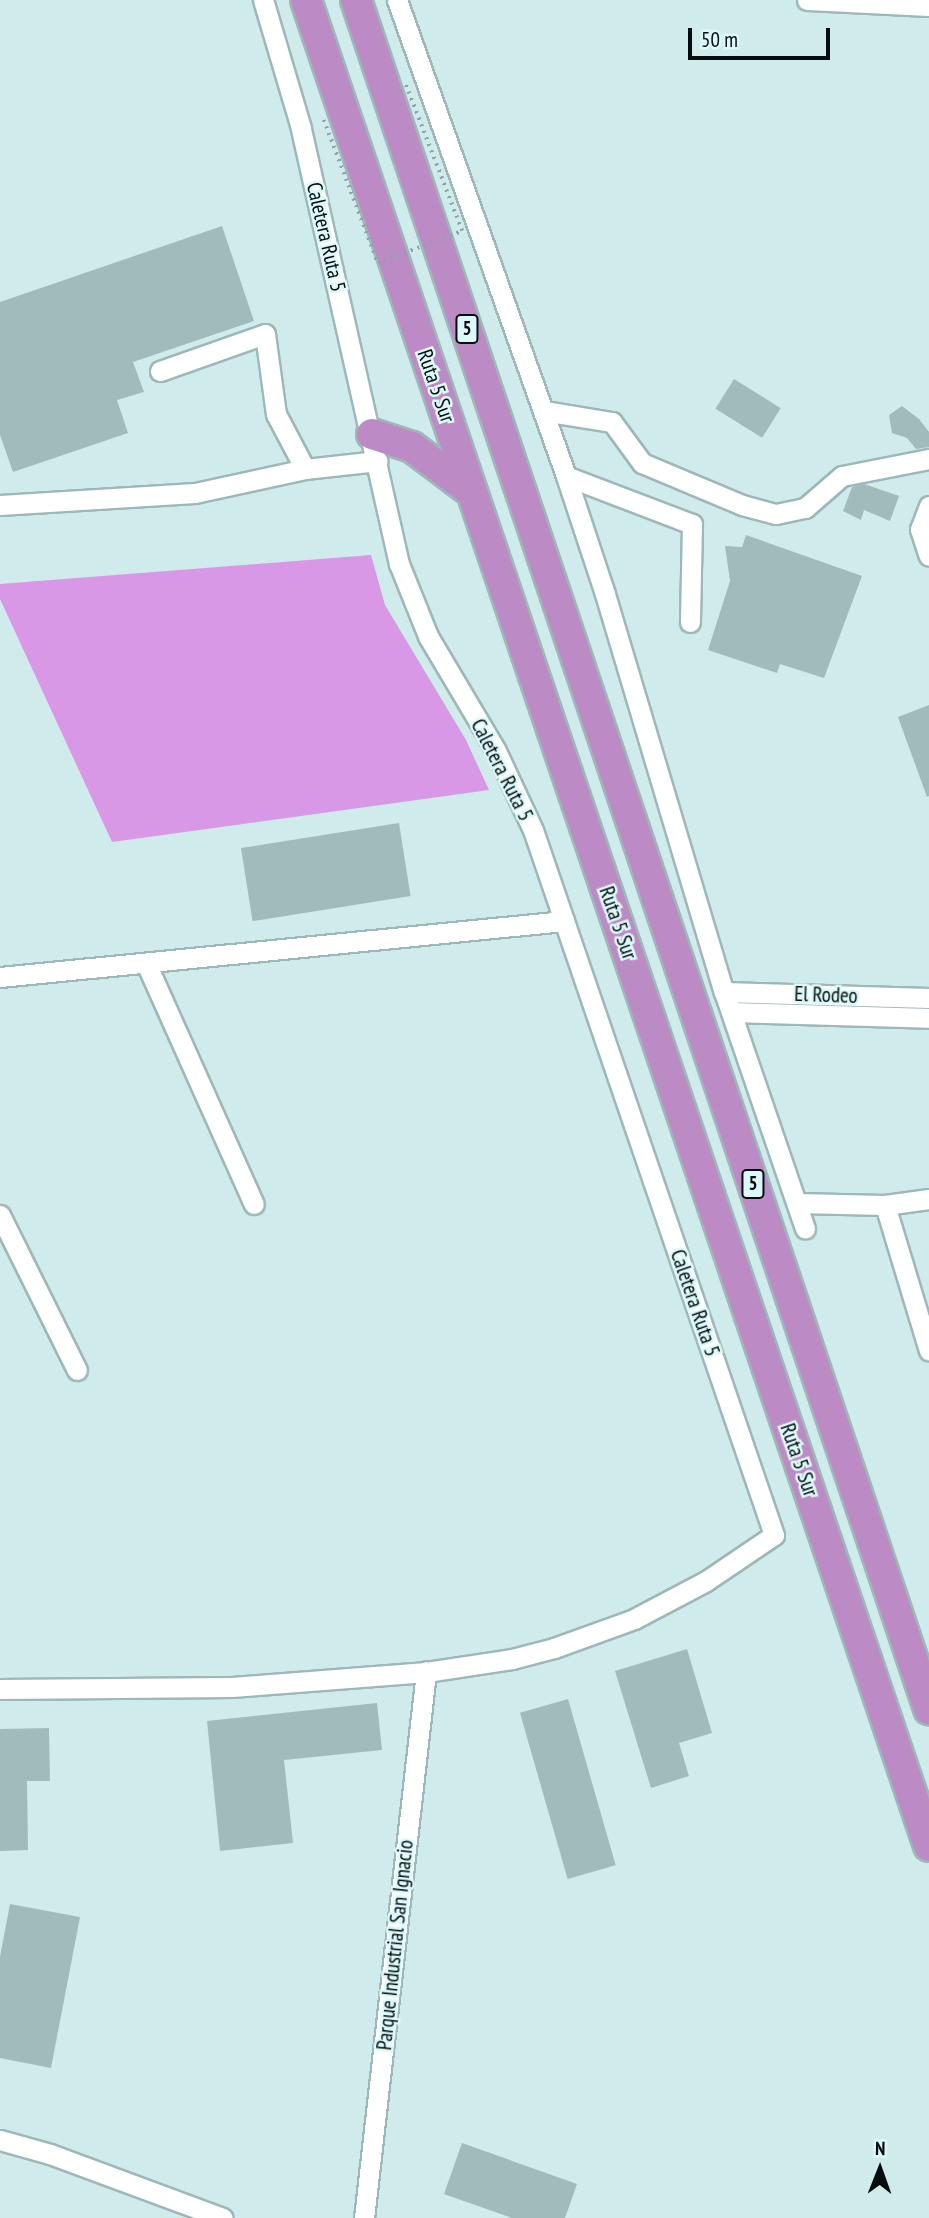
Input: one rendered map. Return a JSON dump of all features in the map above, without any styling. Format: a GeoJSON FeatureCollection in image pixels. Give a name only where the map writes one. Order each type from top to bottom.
{"type":"FeatureCollection","features":[{"type":"Feature","properties":{"kind":"highway","name":"Ruta 5 Sur"},"geometry":{"type":"LineString","coordinates":[[306,0],[929,1846]]}},
{"type":"Feature","properties":{"kind":"highway","name":"Ruta 5 Sur"},"geometry":{"type":"LineString","coordinates":[[356,0],[929,1709]]}},
{"type":"Feature","properties":{"kind":"highway"},"geometry":{"type":"LineString","coordinates":[[375,447],[412,447],[472,492]]}},
{"type":"Feature","properties":{"kind":"street"},"geometry":{"type":"LineString","coordinates":[[397,0],[566,476],[605,594],[724,992],[805,1228]]}},
{"type":"Feature","properties":{"kind":"street"},"geometry":{"type":"LineString","coordinates":[[807,0],[929,6]]}},
{"type":"Feature","properties":{"kind":"street","name":"Caletera Ruta 5"},"geometry":{"type":"LineString","coordinates":[[261,1],[301,128],[375,447],[390,530],[412,601],[447,670],[515,789],[533,830],[774,1535],[741,1559],[671,1601],[596,1634],[512,1659],[426,1672]]}},
{"type":"Feature","properties":{"kind":"street"},"geometry":{"type":"LineString","coordinates":[[160,370],[265,334],[276,414],[305,469]]}},
{"type":"Feature","properties":{"kind":"street"},"geometry":{"type":"LineString","coordinates":[[544,411],[612,422],[642,463],[742,505],[776,514],[805,508],[842,476],[929,459]]}},
{"type":"Feature","properties":{"kind":"street"},"geometry":{"type":"LineString","coordinates":[[0,505],[195,493],[305,469],[375,447]]}},
{"type":"Feature","properties":{"kind":"street"},"geometry":{"type":"LineString","coordinates":[[566,476],[692,524],[690,622]]}},
{"type":"Feature","properties":{"kind":"street"},"geometry":{"type":"LineString","coordinates":[[929,506],[920,529],[929,556]]}},
{"type":"Feature","properties":{"kind":"street"},"geometry":{"type":"LineString","coordinates":[[0,976],[564,921]]}},
{"type":"Feature","properties":{"kind":"street"},"geometry":{"type":"LineString","coordinates":[[146,963],[254,1204]]}},
{"type":"Feature","properties":{"kind":"street","name":"El Rodeo"},"geometry":{"type":"LineString","coordinates":[[724,992],[929,998]]}},
{"type":"Feature","properties":{"kind":"street","name":"El Rodeo"},"geometry":{"type":"LineString","coordinates":[[731,1012],[929,1018]]}},
{"type":"Feature","properties":{"kind":"street"},"geometry":{"type":"LineString","coordinates":[[797,1203],[885,1205],[929,1199]]}},
{"type":"Feature","properties":{"kind":"street"},"geometry":{"type":"LineString","coordinates":[[885,1205],[929,1351]]}},
{"type":"Feature","properties":{"kind":"street"},"geometry":{"type":"LineString","coordinates":[[0,1215],[77,1370]]}},
{"type":"Feature","properties":{"kind":"street"},"geometry":{"type":"LineString","coordinates":[[0,1689],[232,1687],[426,1672]]}},
{"type":"Feature","properties":{"kind":"street","name":"Parque Industrial San Ignacio"},"geometry":{"type":"LineString","coordinates":[[364,2218],[426,1672]]}},
{"type":"Feature","properties":{"kind":"street"},"geometry":{"type":"LineString","coordinates":[[0,2140],[50,2154],[223,2218]]}},
{"type":"Feature","properties":{"kind":"path"},"geometry":{"type":"LineString","coordinates":[[324,120],[379,263],[461,231],[405,83]]}},
{"type":"Feature","properties":{"kind":"shaded area"},"geometry":{"type":"Polygon","coordinates":[[[371,555],[385,605],[466,740],[489,790],[112,842],[0,599],[0,584],[371,555]]]}},
{"type":"Feature","properties":{"kind":"building"},"geometry":{"type":"Polygon","coordinates":[[[222,226],[254,321],[133,362],[144,392],[117,400],[128,433],[13,472],[0,435],[0,302],[222,226]]]}},
{"type":"Feature","properties":{"kind":"building"},"geometry":{"type":"Polygon","coordinates":[[[734,379],[781,408],[762,438],[715,409],[734,379]]]}},
{"type":"Feature","properties":{"kind":"building"},"geometry":{"type":"Polygon","coordinates":[[[902,406],[919,419],[929,432],[929,447],[916,449],[907,438],[892,433],[889,415],[902,406]]]}},
{"type":"Feature","properties":{"kind":"building"},"geometry":{"type":"Polygon","coordinates":[[[864,484],[899,496],[890,521],[864,510],[861,520],[843,511],[852,487],[864,484]]]}},
{"type":"Feature","properties":{"kind":"building"},"geometry":{"type":"Polygon","coordinates":[[[746,535],[862,576],[824,678],[780,664],[777,673],[708,650],[730,581],[725,546],[742,547],[746,535]]]}},
{"type":"Feature","properties":{"kind":"building"},"geometry":{"type":"Polygon","coordinates":[[[929,705],[929,796],[927,797],[898,717],[929,705]]]}},
{"type":"Feature","properties":{"kind":"building"},"geometry":{"type":"Polygon","coordinates":[[[399,823],[411,896],[253,921],[241,848],[399,823]]]}},
{"type":"Feature","properties":{"kind":"building"},"geometry":{"type":"Polygon","coordinates":[[[687,1649],[712,1733],[679,1743],[689,1776],[651,1788],[615,1671],[687,1649]]]}},
{"type":"Feature","properties":{"kind":"building"},"geometry":{"type":"Polygon","coordinates":[[[568,1699],[616,1865],[568,1879],[520,1713],[568,1699]]]}},
{"type":"Feature","properties":{"kind":"building"},"geometry":{"type":"Polygon","coordinates":[[[377,1703],[382,1750],[284,1760],[293,1843],[220,1851],[207,1721],[377,1703]]]}},
{"type":"Feature","properties":{"kind":"building"},"geometry":{"type":"Polygon","coordinates":[[[49,1728],[50,1781],[27,1781],[28,1850],[0,1851],[0,1729],[49,1728]]]}},
{"type":"Feature","properties":{"kind":"building"},"geometry":{"type":"Polygon","coordinates":[[[10,1904],[80,1917],[51,2068],[0,2058],[0,1957],[10,1904]]]}},
{"type":"Feature","properties":{"kind":"building"},"geometry":{"type":"Polygon","coordinates":[[[462,2143],[577,2184],[565,2218],[512,2218],[444,2194],[462,2143]]]}}]}
